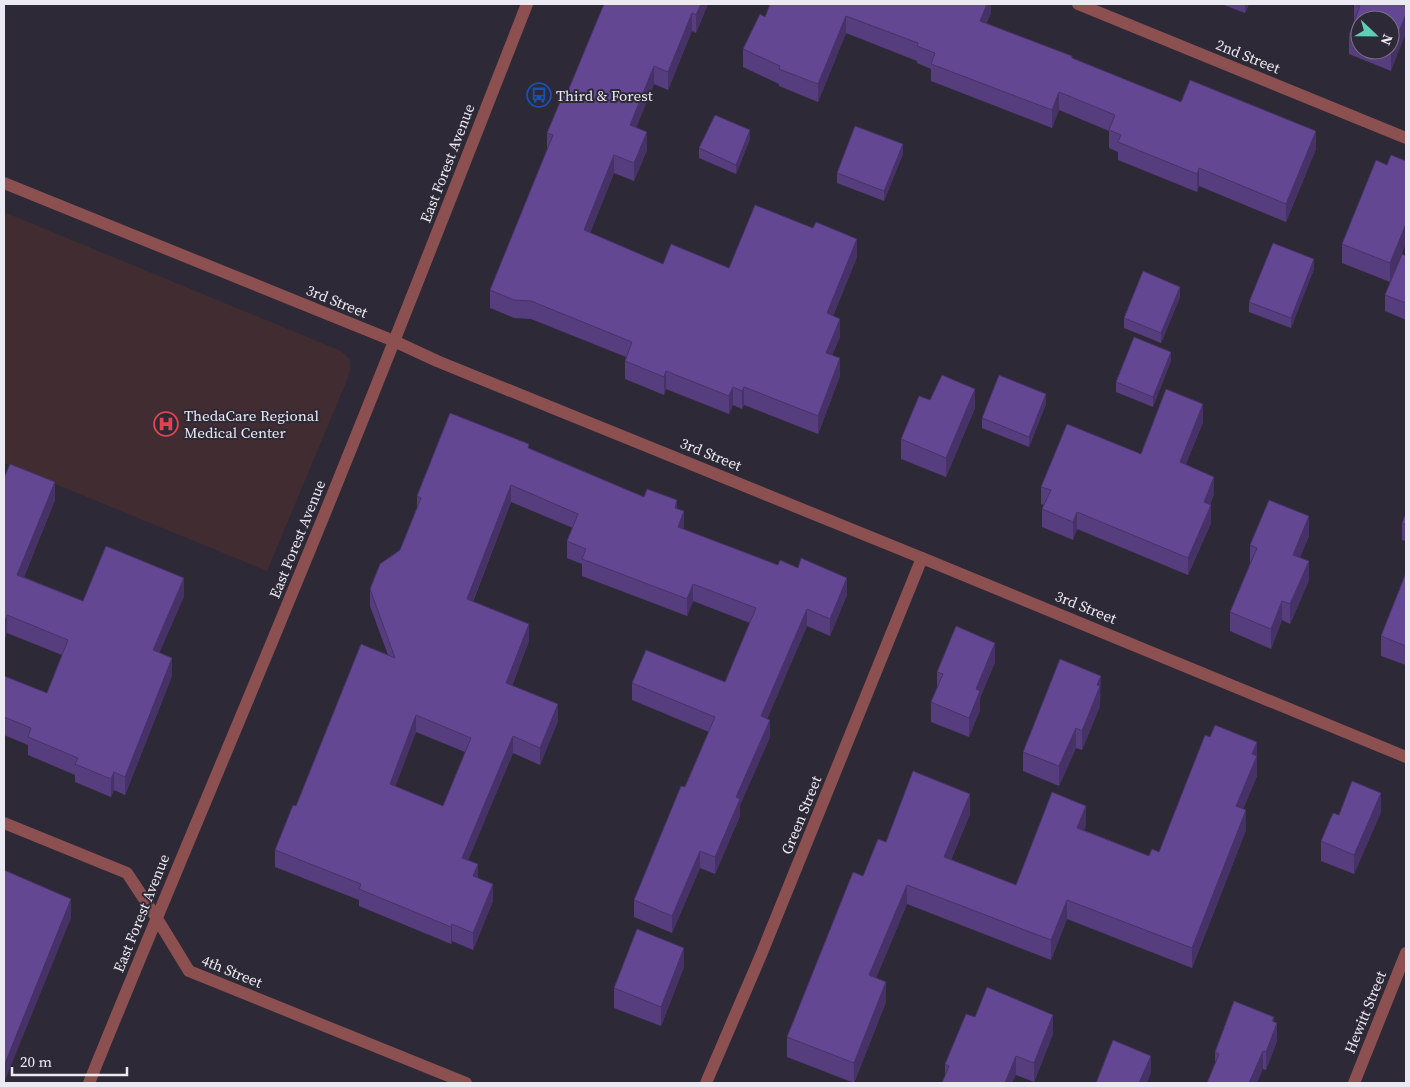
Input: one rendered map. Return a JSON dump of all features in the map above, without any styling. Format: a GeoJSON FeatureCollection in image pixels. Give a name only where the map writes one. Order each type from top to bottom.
{"type":"FeatureCollection","features":[{"type":"Feature","properties":{"kind":"street","name":"East Forest Avenue"},"geometry":{"type":"LineString","coordinates":[[89,1083],[410,304],[527,4]]}},
{"type":"Feature","properties":{"kind":"street","name":"2nd Street"},"geometry":{"type":"LineString","coordinates":[[1078,4],[1406,138]]}},
{"type":"Feature","properties":{"kind":"street","name":"3rd Street"},"geometry":{"type":"LineString","coordinates":[[4,183],[394,341],[437,361],[1406,757]]}},
{"type":"Feature","properties":{"kind":"street","name":"Green Street"},"geometry":{"type":"LineString","coordinates":[[706,1083],[765,946],[922,558]]}},
{"type":"Feature","properties":{"kind":"street","name":"4th Street"},"geometry":{"type":"LineString","coordinates":[[4,823],[127,873],[189,971],[466,1083]]}},
{"type":"Feature","properties":{"kind":"street","name":"Hewitt Street"},"geometry":{"type":"LineString","coordinates":[[1354,1083],[1406,952]]}},
{"type":"Feature","properties":{"kind":"shaded area","name":"ThedaCare Regional Medical Center"},"geometry":{"type":"Polygon","coordinates":[[[4,212],[341,351],[350,360],[350,371],[345,385],[267,571],[4,463],[4,212]]]}},
{"type":"Feature","properties":{"kind":"building"},"geometry":{"type":"Polygon","coordinates":[[[604,4],[701,4],[696,15],[692,13],[668,72],[654,66],[630,125],[647,132],[634,163],[614,155],[584,230],[663,264],[671,244],[729,268],[755,205],[813,228],[816,222],[857,239],[827,313],[840,319],[826,353],[840,358],[818,416],[744,387],[742,391],[733,387],[729,396],[666,371],[664,377],[625,361],[632,342],[531,301],[514,300],[490,290],[553,135],[547,133],[565,90],[568,91],[604,4]]]}},
{"type":"Feature","properties":{"kind":"building"},"geometry":{"type":"Polygon","coordinates":[[[770,4],[987,4],[980,21],[1072,56],[1072,58],[1181,102],[1190,80],[1316,131],[1286,204],[1199,168],[1197,174],[1118,142],[1121,135],[1109,130],[1115,115],[1059,92],[1052,110],[931,64],[935,53],[917,46],[918,43],[846,16],[818,84],[779,69],[780,66],[743,49],[760,14],[765,17],[770,4]]]}},
{"type":"Feature","properties":{"kind":"building"},"geometry":{"type":"Polygon","coordinates":[[[1355,4],[1406,4],[1406,14],[1400,29],[1400,10],[1358,10],[1360,6],[1355,4]]]}},
{"type":"Feature","properties":{"kind":"building"},"geometry":{"type":"Polygon","coordinates":[[[715,115],[750,130],[736,165],[699,148],[715,115]]]}},
{"type":"Feature","properties":{"kind":"building"},"geometry":{"type":"Polygon","coordinates":[[[855,126],[903,144],[884,191],[837,173],[855,126]]]}},
{"type":"Feature","properties":{"kind":"building"},"geometry":{"type":"Polygon","coordinates":[[[1391,155],[1406,161],[1406,224],[1390,263],[1342,244],[1376,160],[1387,165],[1391,155]]]}},
{"type":"Feature","properties":{"kind":"building"},"geometry":{"type":"Polygon","coordinates":[[[1273,243],[1314,259],[1291,318],[1249,302],[1273,243]]]}},
{"type":"Feature","properties":{"kind":"building"},"geometry":{"type":"Polygon","coordinates":[[[1402,254],[1406,256],[1406,303],[1385,295],[1402,254]]]}},
{"type":"Feature","properties":{"kind":"building"},"geometry":{"type":"Polygon","coordinates":[[[1143,271],[1180,287],[1161,333],[1124,318],[1143,271]]]}},
{"type":"Feature","properties":{"kind":"building"},"geometry":{"type":"Polygon","coordinates":[[[1134,337],[1171,352],[1153,397],[1116,382],[1134,337]]]}},
{"type":"Feature","properties":{"kind":"building"},"geometry":{"type":"Polygon","coordinates":[[[942,375],[975,389],[946,458],[901,439],[919,396],[930,400],[942,375]]]}},
{"type":"Feature","properties":{"kind":"building"},"geometry":{"type":"Polygon","coordinates":[[[999,375],[1046,394],[1029,437],[982,418],[999,375]]]}},
{"type":"Feature","properties":{"kind":"building"},"geometry":{"type":"Polygon","coordinates":[[[1166,389],[1203,404],[1180,462],[1214,477],[1204,502],[1211,505],[1188,558],[1077,512],[1073,522],[1042,509],[1051,490],[1041,487],[1067,424],[1141,454],[1166,389]]]}},
{"type":"Feature","properties":{"kind":"building"},"geometry":{"type":"Polygon","coordinates":[[[450,413],[529,444],[528,448],[644,497],[647,489],[677,500],[675,508],[684,511],[678,527],[778,565],[780,560],[798,568],[801,558],[847,578],[830,619],[807,609],[761,716],[770,720],[736,797],[740,799],[715,857],[700,851],[672,916],[634,900],[681,786],[685,787],[715,717],[632,683],[646,650],[725,682],[756,608],[693,584],[687,599],[582,559],[586,549],[567,541],[578,514],[511,485],[467,599],[529,624],[506,683],[558,704],[540,748],[513,736],[462,858],[478,864],[473,876],[493,884],[473,933],[452,924],[451,927],[359,889],[361,884],[275,850],[293,805],[296,806],[361,644],[395,658],[370,589],[380,564],[400,550],[421,498],[417,496],[450,413]],[[416,715],[390,784],[443,806],[471,738],[416,715]]]}},
{"type":"Feature","properties":{"kind":"building"},"geometry":{"type":"Polygon","coordinates":[[[10,464],[55,482],[17,575],[83,601],[106,546],[184,578],[153,650],[172,658],[125,777],[114,772],[111,779],[75,764],[78,758],[28,737],[31,728],[4,717],[4,676],[47,693],[68,640],[7,615],[4,624],[4,478],[10,464]]]}},
{"type":"Feature","properties":{"kind":"building"},"geometry":{"type":"Polygon","coordinates":[[[1269,500],[1309,516],[1293,555],[1309,561],[1290,604],[1282,601],[1271,629],[1230,612],[1257,548],[1250,545],[1269,500]]]}},
{"type":"Feature","properties":{"kind":"building"},"geometry":{"type":"Polygon","coordinates":[[[1406,513],[1406,525],[1402,523],[1406,513]]]}},
{"type":"Feature","properties":{"kind":"building"},"geometry":{"type":"Polygon","coordinates":[[[1406,573],[1406,646],[1381,636],[1406,573]]]}},
{"type":"Feature","properties":{"kind":"building"},"geometry":{"type":"Polygon","coordinates":[[[956,626],[995,643],[976,689],[980,691],[969,718],[931,702],[943,674],[937,672],[956,626]]]}},
{"type":"Feature","properties":{"kind":"building"},"geometry":{"type":"Polygon","coordinates":[[[1060,659],[1101,676],[1097,685],[1100,686],[1082,731],[1076,728],[1059,766],[1023,752],[1060,659]]]}},
{"type":"Feature","properties":{"kind":"building"},"geometry":{"type":"Polygon","coordinates":[[[1215,725],[1257,742],[1252,754],[1257,756],[1236,806],[1246,810],[1192,948],[1067,900],[1051,940],[907,885],[869,975],[886,982],[854,1063],[787,1037],[853,872],[863,876],[878,839],[886,842],[913,771],[970,794],[944,857],[1016,885],[1052,792],[1086,806],[1077,828],[1149,856],[1152,849],[1159,852],[1205,735],[1210,737],[1215,725]]]}},
{"type":"Feature","properties":{"kind":"building"},"geometry":{"type":"Polygon","coordinates":[[[1352,781],[1381,793],[1354,855],[1321,841],[1333,813],[1339,815],[1352,781]]]}},
{"type":"Feature","properties":{"kind":"building"},"geometry":{"type":"Polygon","coordinates":[[[4,870],[71,899],[4,1066],[4,870]]]}},
{"type":"Feature","properties":{"kind":"building"},"geometry":{"type":"Polygon","coordinates":[[[637,929],[684,948],[661,1007],[614,988],[637,929]]]}},
{"type":"Feature","properties":{"kind":"building"},"geometry":{"type":"Polygon","coordinates":[[[987,987],[1053,1015],[1034,1063],[1016,1056],[1005,1083],[942,1083],[949,1066],[945,1064],[966,1014],[975,1017],[987,987]]]}},
{"type":"Feature","properties":{"kind":"building"},"geometry":{"type":"Polygon","coordinates":[[[1234,1001],[1274,1017],[1272,1021],[1277,1023],[1266,1052],[1263,1051],[1249,1083],[1207,1083],[1219,1054],[1215,1052],[1234,1001]]]}},
{"type":"Feature","properties":{"kind":"building"},"geometry":{"type":"Polygon","coordinates":[[[1113,1040],[1151,1056],[1139,1083],[1096,1083],[1113,1040]]]}},
{"type":"Feature","properties":{"kind":"place","name":"Third & Forest"},"geometry":{"type":"Point","coordinates":[539,95]}},
{"type":"Feature","properties":{"kind":"place","name":"ThedaCare Regional Medical Center"},"geometry":{"type":"Point","coordinates":[166,424]}}]}
